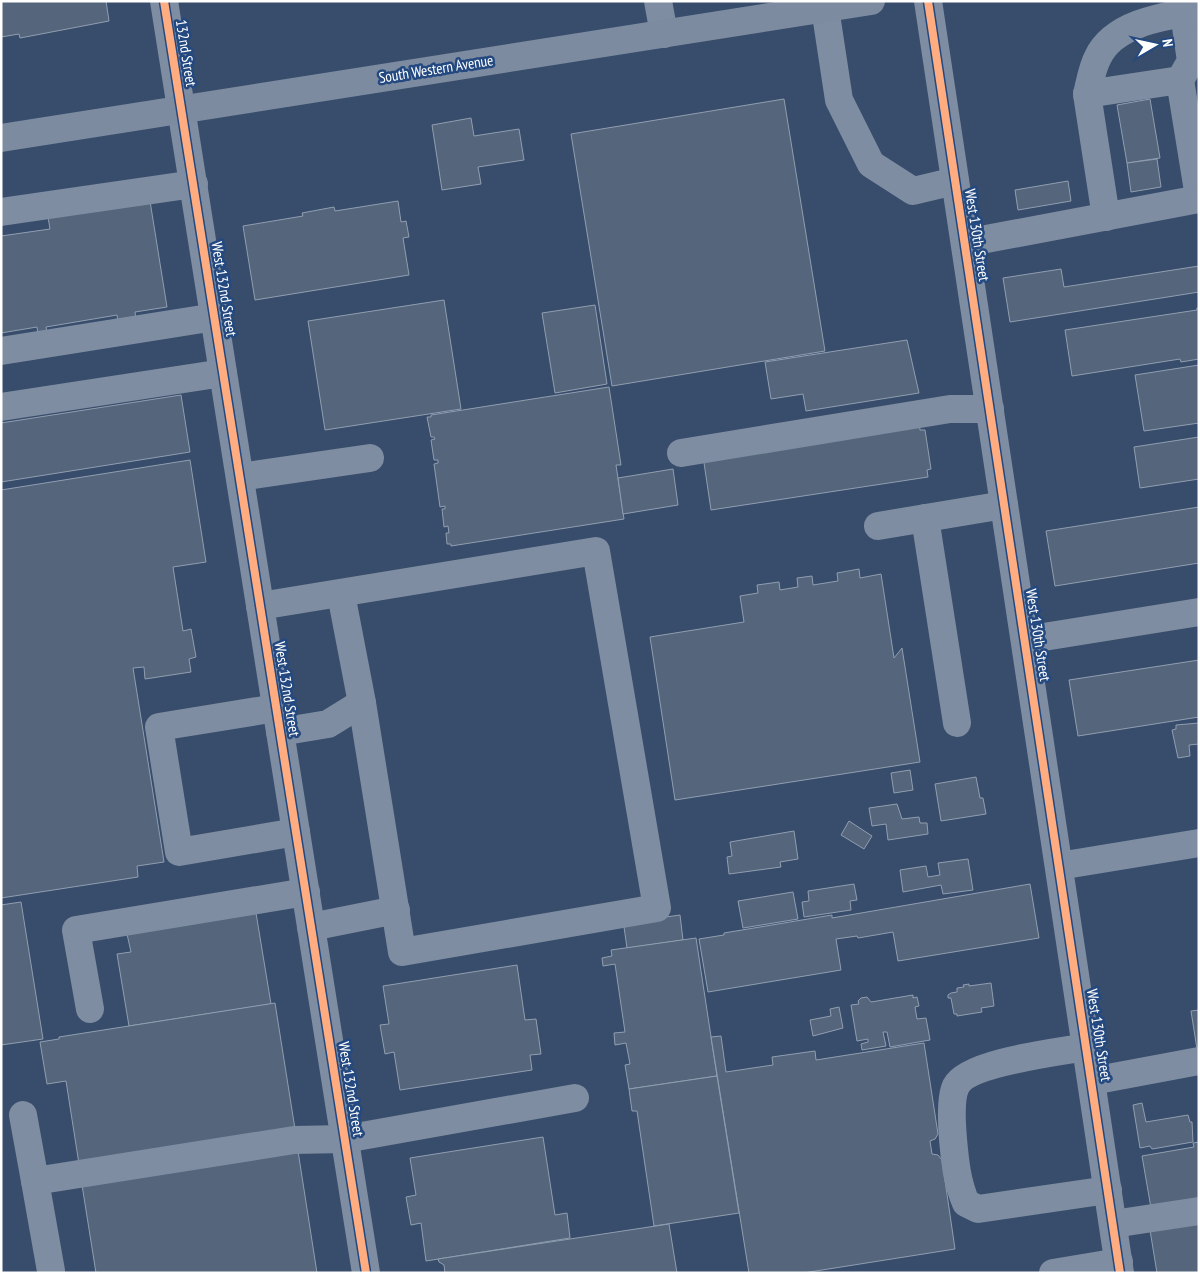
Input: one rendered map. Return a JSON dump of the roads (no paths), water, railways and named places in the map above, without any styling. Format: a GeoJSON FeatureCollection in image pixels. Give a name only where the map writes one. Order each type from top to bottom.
{"type":"FeatureCollection","features":[{"type":"Feature","properties":{"kind":"main road","name":"South Western Avenue"},"geometry":{"type":"LineString","coordinates":[[1,138],[871,1]]}},
{"type":"Feature","properties":{"kind":"street","name":"132nd Street"},"geometry":{"type":"LineString","coordinates":[[164,1],[182,110]]}},
{"type":"Feature","properties":{"kind":"street"},"geometry":{"type":"LineString","coordinates":[[658,1],[664,34]]}},
{"type":"Feature","properties":{"kind":"street","name":"West 130th Street"},"geometry":{"type":"LineString","coordinates":[[928,1],[1120,1267]]}},
{"type":"Feature","properties":{"kind":"street"},"geometry":{"type":"LineString","coordinates":[[825,8],[839,100],[871,164],[913,191],[955,181]]}},
{"type":"Feature","properties":{"kind":"street"},"geometry":{"type":"LineString","coordinates":[[964,243],[1106,217],[1199,198],[1180,80],[1191,61],[1191,12],[1119,32],[1098,56],[1087,94],[1106,217]]}},
{"type":"Feature","properties":{"kind":"street"},"geometry":{"type":"LineString","coordinates":[[1087,94],[1180,80]]}},
{"type":"Feature","properties":{"kind":"street","name":"West 132nd Street"},"geometry":{"type":"LineString","coordinates":[[182,110],[366,1273]]}},
{"type":"Feature","properties":{"kind":"street"},"geometry":{"type":"LineString","coordinates":[[1,212],[194,184]]}},
{"type":"Feature","properties":{"kind":"street"},"geometry":{"type":"LineString","coordinates":[[1,351],[215,317]]}},
{"type":"Feature","properties":{"kind":"street"},"geometry":{"type":"LineString","coordinates":[[1,407],[223,372]]}},
{"type":"Feature","properties":{"kind":"street"},"geometry":{"type":"LineString","coordinates":[[681,453],[950,409],[990,409]]}},
{"type":"Feature","properties":{"kind":"street"},"geometry":{"type":"LineString","coordinates":[[240,477],[370,458]]}},
{"type":"Feature","properties":{"kind":"street"},"geometry":{"type":"LineString","coordinates":[[878,526],[1004,505]]}},
{"type":"Feature","properties":{"kind":"street"},"geometry":{"type":"LineString","coordinates":[[925,518],[957,723]]}},
{"type":"Feature","properties":{"kind":"street"},"geometry":{"type":"LineString","coordinates":[[260,606],[596,551],[657,908],[402,952],[362,703],[341,594]]}},
{"type":"Feature","properties":{"kind":"street"},"geometry":{"type":"LineString","coordinates":[[1025,640],[1199,612]]}},
{"type":"Feature","properties":{"kind":"street"},"geometry":{"type":"LineString","coordinates":[[296,832],[179,852],[160,727],[278,720],[328,724],[362,703]]}},
{"type":"Feature","properties":{"kind":"street"},"geometry":{"type":"LineString","coordinates":[[1059,866],[1199,843]]}},
{"type":"Feature","properties":{"kind":"street"},"geometry":{"type":"LineString","coordinates":[[90,1009],[76,930],[306,892]]}},
{"type":"Feature","properties":{"kind":"street"},"geometry":{"type":"LineString","coordinates":[[311,928],[396,910]]}},
{"type":"Feature","properties":{"kind":"street"},"geometry":{"type":"LineString","coordinates":[[1086,1048],[998,1064],[968,1073],[956,1086],[951,1123],[958,1184],[966,1203],[978,1209],[1108,1190]]}},
{"type":"Feature","properties":{"kind":"street"},"geometry":{"type":"LineString","coordinates":[[1092,1081],[1199,1061]]}},
{"type":"Feature","properties":{"kind":"street"},"geometry":{"type":"LineString","coordinates":[[35,1182],[294,1140],[345,1138],[575,1098]]}},
{"type":"Feature","properties":{"kind":"street"},"geometry":{"type":"LineString","coordinates":[[23,1115],[51,1271]]}},
{"type":"Feature","properties":{"kind":"street"},"geometry":{"type":"LineString","coordinates":[[1113,1224],[1199,1212]]}},
{"type":"Feature","properties":{"kind":"street"},"geometry":{"type":"LineString","coordinates":[[1053,1273],[1120,1267]]}}]}
